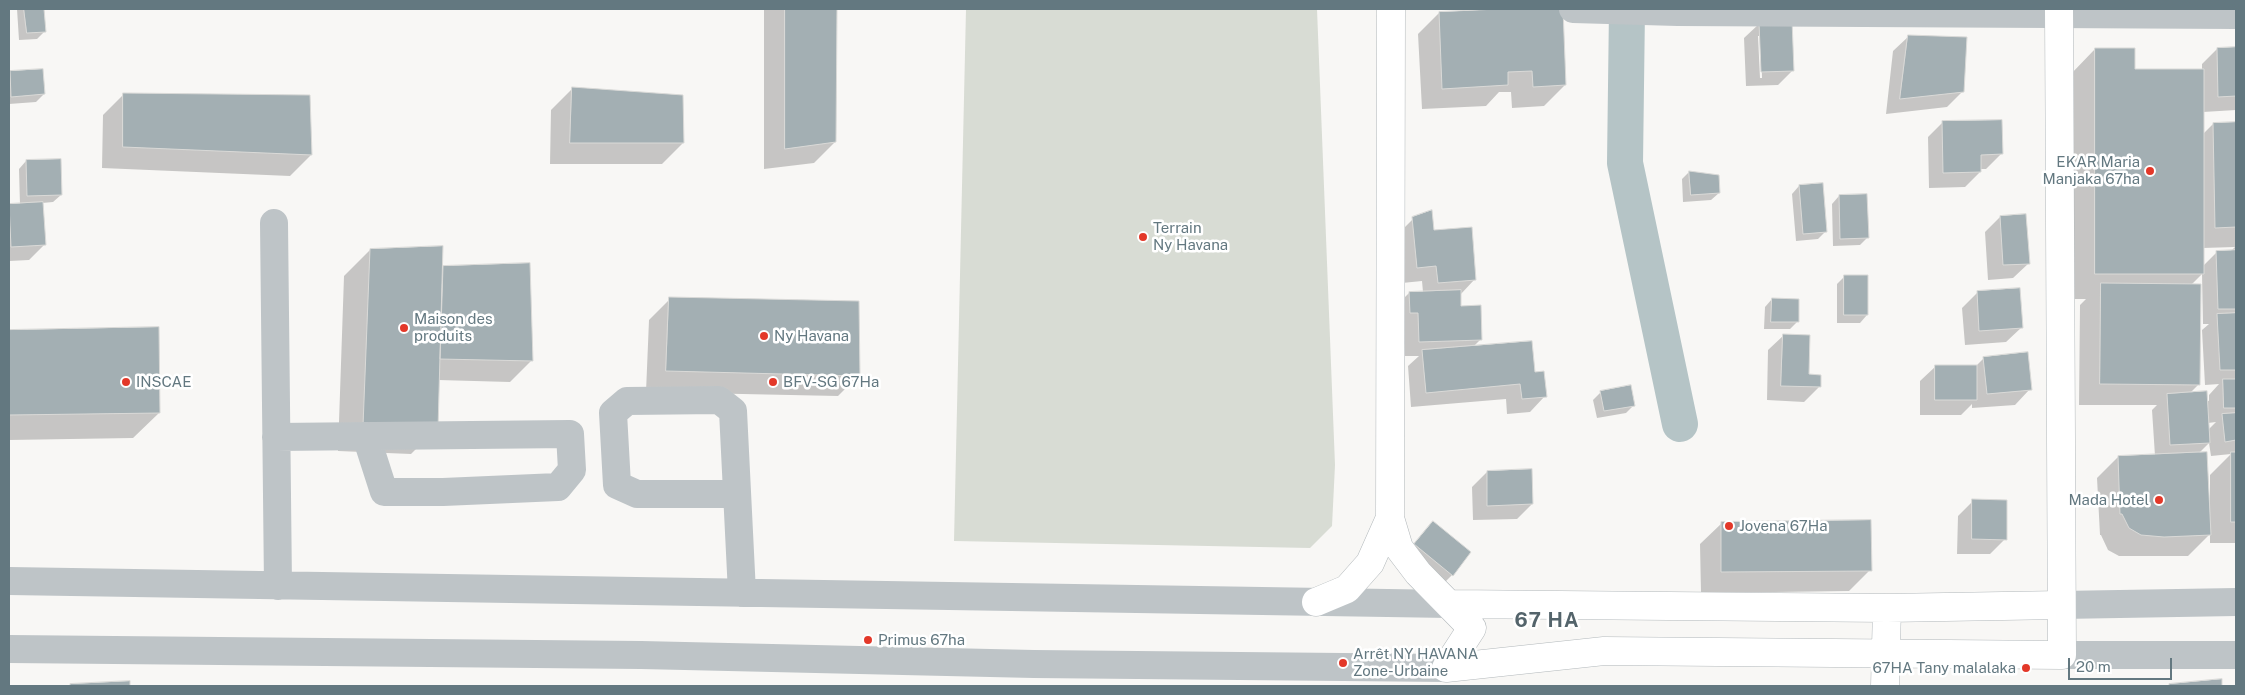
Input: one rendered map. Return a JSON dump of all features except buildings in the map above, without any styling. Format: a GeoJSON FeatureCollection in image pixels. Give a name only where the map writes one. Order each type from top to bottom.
{"type":"FeatureCollection","features":[{"type":"Feature","properties":{"kind":"main road"},"geometry":{"type":"LineString","coordinates":[[1391,9],[1390,518],[1399,548],[1418,573],[1472,628],[1446,668]]}},
{"type":"Feature","properties":{"kind":"main road"},"geometry":{"type":"LineString","coordinates":[[1446,668],[1604,651],[2062,655],[2059,12]]}},
{"type":"Feature","properties":{"kind":"main road"},"geometry":{"type":"LineString","coordinates":[[1316,602],[1347,589],[1370,563],[1390,518]]}},
{"type":"Feature","properties":{"kind":"main road"},"geometry":{"type":"LineString","coordinates":[[1450,604],[1887,608],[2061,605]]}},
{"type":"Feature","properties":{"kind":"main road"},"geometry":{"type":"LineString","coordinates":[[1885,686],[1887,608]]}},
{"type":"Feature","properties":{"kind":"main road"},"geometry":{"type":"LineString","coordinates":[[1446,668],[1465,686]]}},
{"type":"Feature","properties":{"kind":"street"},"geometry":{"type":"LineString","coordinates":[[1576,9],[1678,12],[2059,12],[2236,15]]}},
{"type":"Feature","properties":{"kind":"street"},"geometry":{"type":"LineString","coordinates":[[274,223],[278,586]]}},
{"type":"Feature","properties":{"kind":"street"},"geometry":{"type":"LineString","coordinates":[[737,494],[637,494],[617,485],[613,413],[628,401],[720,400],[733,411],[742,593]]}},
{"type":"Feature","properties":{"kind":"street"},"geometry":{"type":"LineString","coordinates":[[276,437],[366,436],[570,434],[572,470],[558,487],[443,492],[384,492],[366,436]]}},
{"type":"Feature","properties":{"kind":"street"},"geometry":{"type":"LineString","coordinates":[[9,581],[1450,604]]}},
{"type":"Feature","properties":{"kind":"street"},"geometry":{"type":"LineString","coordinates":[[2061,605],[2236,602]]}},
{"type":"Feature","properties":{"kind":"street"},"geometry":{"type":"LineString","coordinates":[[9,649],[641,655],[1034,664],[1446,668]]}},
{"type":"Feature","properties":{"kind":"street"},"geometry":{"type":"LineString","coordinates":[[2062,655],[2236,655]]}},
{"type":"Feature","properties":{"kind":"shaded area","name":"Terrain Ny Havana"},"geometry":{"type":"Polygon","coordinates":[[[966,9],[1317,9],[1335,465],[1332,526],[1310,548],[954,541],[966,9]]]}},
{"type":"Feature","properties":{"kind":"waterway"},"geometry":{"type":"LineString","coordinates":[[1627,9],[1625,163],[1680,424]]}},
{"type":"Feature","properties":{"kind":"place","name":"EKAR Maria Manjaka 67ha"},"geometry":{"type":"Point","coordinates":[2150,171]}},
{"type":"Feature","properties":{"kind":"place","name":"Terrain Ny Havana"},"geometry":{"type":"Point","coordinates":[1143,237]}},
{"type":"Feature","properties":{"kind":"place","name":"Maison des produits"},"geometry":{"type":"Point","coordinates":[404,328]}},
{"type":"Feature","properties":{"kind":"place","name":"Ny Havana"},"geometry":{"type":"Point","coordinates":[764,336]}},
{"type":"Feature","properties":{"kind":"place","name":"INSCAE"},"geometry":{"type":"Point","coordinates":[126,382]}},
{"type":"Feature","properties":{"kind":"place","name":"BFV-SG 67Ha"},"geometry":{"type":"Point","coordinates":[773,382]}},
{"type":"Feature","properties":{"kind":"place","name":"Mada Hotel"},"geometry":{"type":"Point","coordinates":[2159,500]}},
{"type":"Feature","properties":{"kind":"place","name":"Jovena 67Ha"},"geometry":{"type":"Point","coordinates":[1729,526]}},
{"type":"Feature","properties":{"kind":"place","name":"Primus 67ha"},"geometry":{"type":"Point","coordinates":[868,640]}},
{"type":"Feature","properties":{"kind":"place","name":"Arrêt NY HAVANA Zone-Urbaine"},"geometry":{"type":"Point","coordinates":[1343,663]}},
{"type":"Feature","properties":{"kind":"place","name":"67HA Tany malalaka"},"geometry":{"type":"Point","coordinates":[2026,668]}},
{"type":"Feature","properties":{"kind":"district","name":"67 HA"},"geometry":{"type":"Point","coordinates":[1547,621]}}]}
